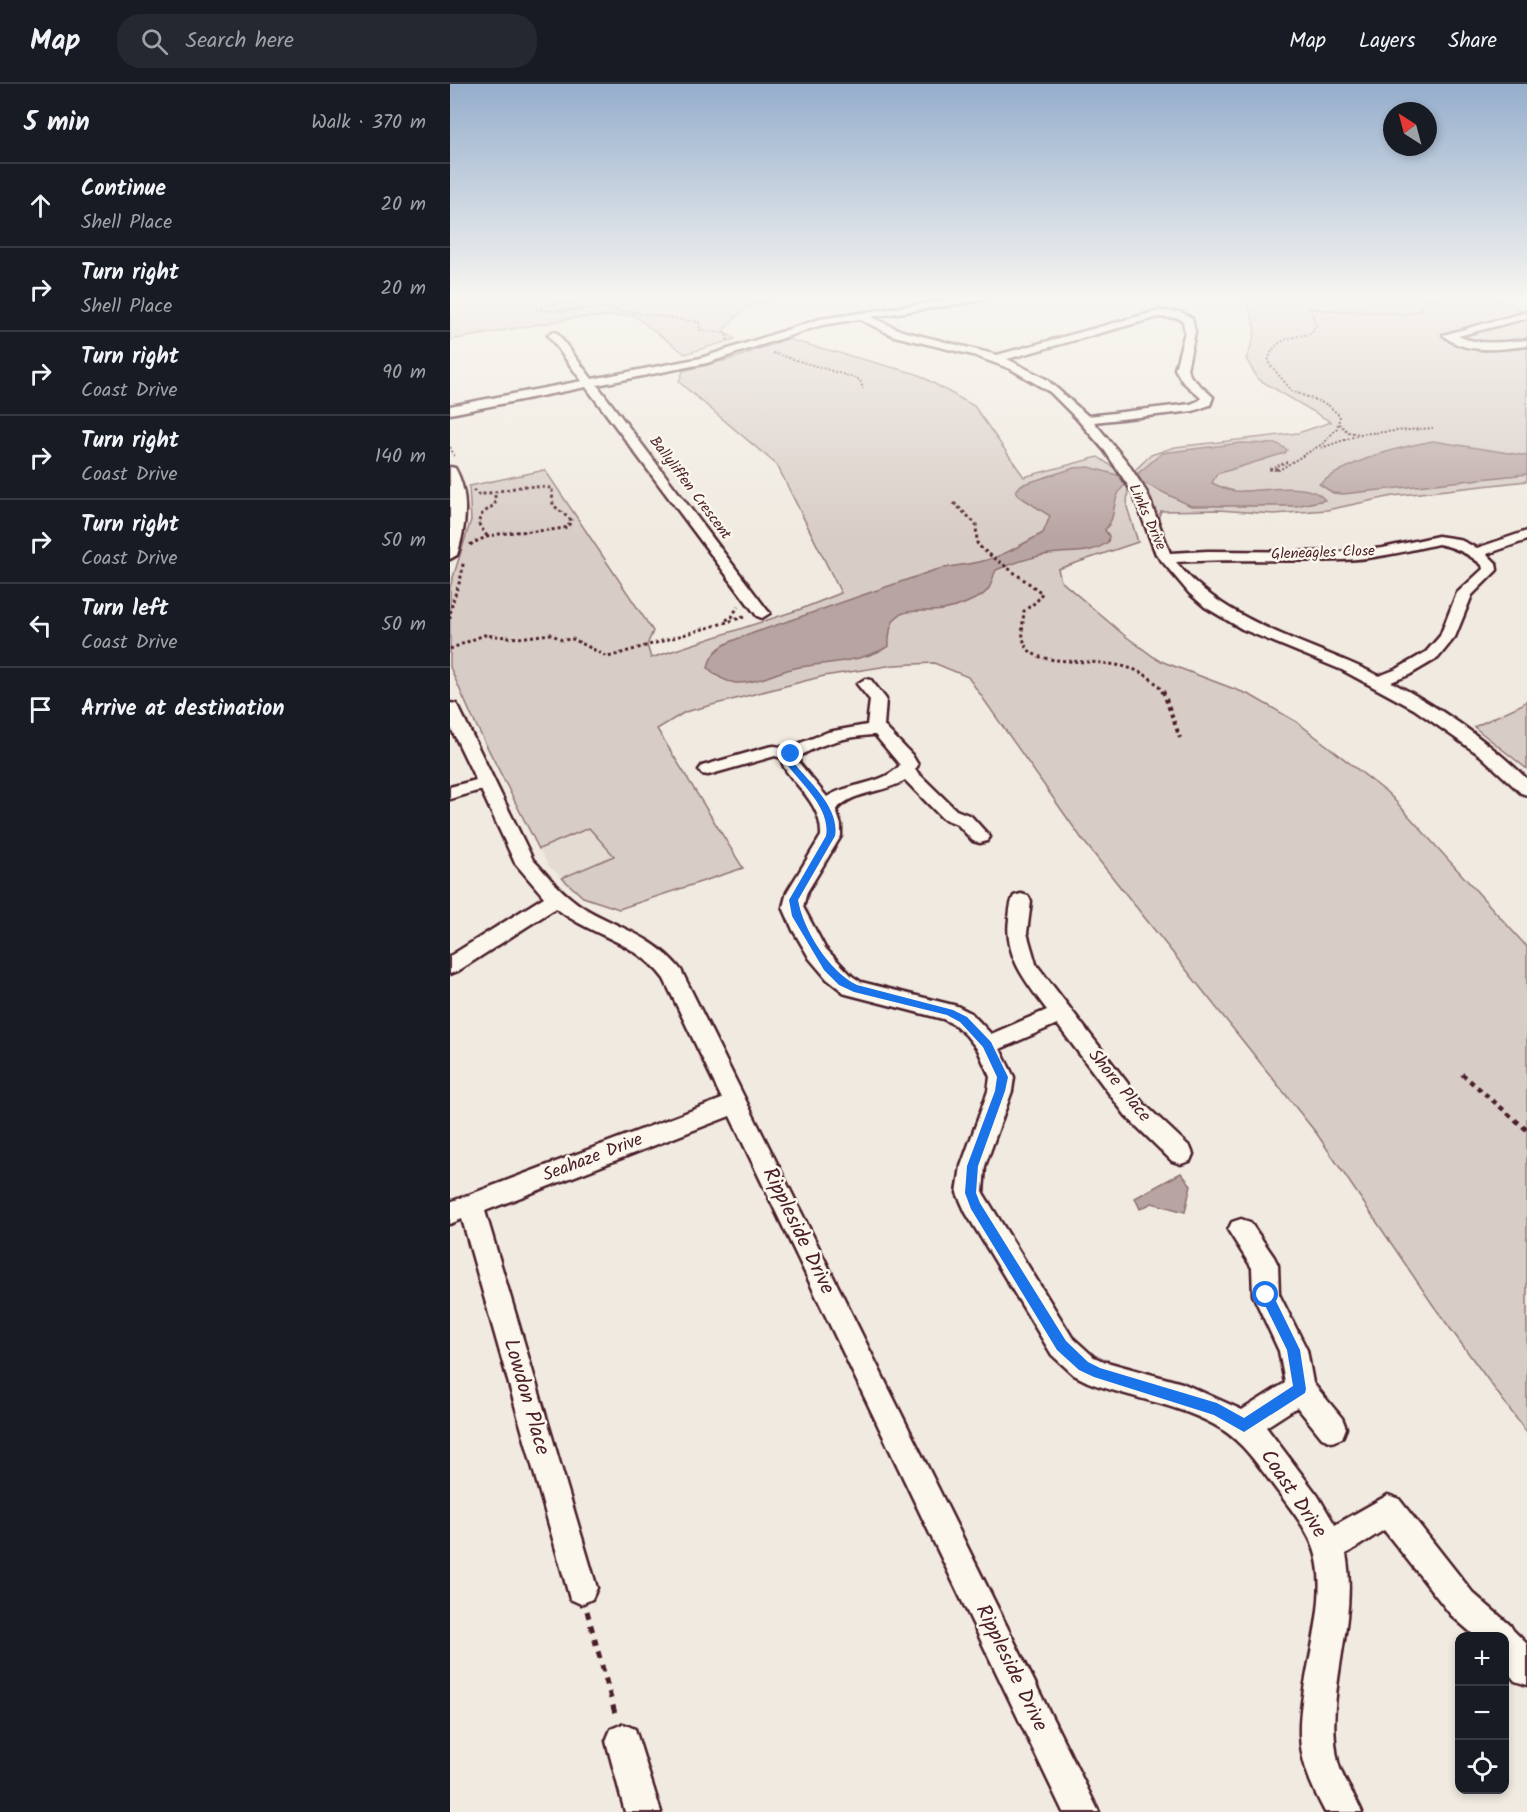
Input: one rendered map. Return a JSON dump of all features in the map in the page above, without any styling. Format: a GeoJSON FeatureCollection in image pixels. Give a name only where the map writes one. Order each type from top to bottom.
{"type":"FeatureCollection","features":[{"type":"Feature","properties":{"kind":"street","name":"Ballyliffen Crescent"},"geometry":{"type":"LineString","coordinates":[[586,378],[762,613]]}},
{"type":"Feature","properties":{"kind":"street"},"geometry":{"type":"LineString","coordinates":[[450,410],[622,378]]}},
{"type":"Feature","properties":{"kind":"street","name":"Links Drive"},"geometry":{"type":"LineString","coordinates":[[1036,378],[1054,389],[1084,420],[1124,471],[1139,491],[1155,538],[1166,558],[1196,591],[1238,619],[1378,682],[1470,740],[1527,789]]}},
{"type":"Feature","properties":{"kind":"street"},"geometry":{"type":"LineString","coordinates":[[1084,420],[1193,406],[1206,402],[1208,397],[1185,378]]}},
{"type":"Feature","properties":{"kind":"street"},"geometry":{"type":"LineString","coordinates":[[450,555],[458,516],[453,464]]}},
{"type":"Feature","properties":{"kind":"street"},"geometry":{"type":"LineString","coordinates":[[1476,553],[1527,535]]}},
{"type":"Feature","properties":{"kind":"street","name":"Gleneagles Close"},"geometry":{"type":"LineString","coordinates":[[1166,558],[1216,555],[1344,555],[1383,552],[1438,540],[1454,542],[1476,553]]}},
{"type":"Feature","properties":{"kind":"street"},"geometry":{"type":"LineString","coordinates":[[1378,682],[1420,663],[1441,646],[1452,628],[1465,593],[1490,570],[1489,562],[1476,553]]}},
{"type":"Feature","properties":{"kind":"street"},"geometry":{"type":"LineString","coordinates":[[865,684],[878,699],[875,729]]}},
{"type":"Feature","properties":{"kind":"street","name":"Rippleside Drive"},"geometry":{"type":"LineString","coordinates":[[450,708],[525,863],[556,899],[583,917],[655,952],[673,975],[1081,1812]]}},
{"type":"Feature","properties":{"kind":"street"},"geometry":{"type":"LineString","coordinates":[[708,771],[774,751],[791,754],[814,744],[863,729],[875,729],[884,733],[906,759],[909,765],[906,771],[889,780],[838,796],[826,809]]}},
{"type":"Feature","properties":{"kind":"street","name":"Coast Drive"},"geometry":{"type":"LineString","coordinates":[[791,754],[790,763],[832,819],[831,836],[797,892],[793,907],[827,968],[843,983],[854,988],[949,1012],[963,1019],[987,1045],[1002,1077],[1000,1091],[973,1166],[970,1193],[975,1205],[1062,1346],[1084,1366],[1098,1373],[1217,1410],[1244,1425],[1320,1527],[1329,1547],[1334,1592],[1318,1736],[1321,1763],[1344,1812]]}},
{"type":"Feature","properties":{"kind":"street"},"geometry":{"type":"LineString","coordinates":[[906,771],[949,814],[964,820],[980,837]]}},
{"type":"Feature","properties":{"kind":"street"},"geometry":{"type":"LineString","coordinates":[[450,793],[486,783]]}},
{"type":"Feature","properties":{"kind":"street"},"geometry":{"type":"LineString","coordinates":[[450,966],[556,899]]}},
{"type":"Feature","properties":{"kind":"street","name":"Shore Place"},"geometry":{"type":"LineString","coordinates":[[1021,901],[1017,933],[1026,966],[1134,1109],[1181,1154]]}},
{"type":"Feature","properties":{"kind":"street"},"geometry":{"type":"LineString","coordinates":[[987,1045],[1061,1013]]}},
{"type":"Feature","properties":{"kind":"street","name":"Seahaze Drive"},"geometry":{"type":"LineString","coordinates":[[460,1209],[735,1104]]}},
{"type":"Feature","properties":{"kind":"street","name":"Lowdon Place"},"geometry":{"type":"LineString","coordinates":[[460,1209],[581,1588]]}},
{"type":"Feature","properties":{"kind":"street"},"geometry":{"type":"LineString","coordinates":[[1241,1230],[1265,1265],[1266,1295],[1293,1350],[1300,1389],[1332,1428]]}},
{"type":"Feature","properties":{"kind":"street"},"geometry":{"type":"LineString","coordinates":[[1244,1425],[1300,1389]]}},
{"type":"Feature","properties":{"kind":"street"},"geometry":{"type":"LineString","coordinates":[[1329,1547],[1388,1510],[1462,1604],[1494,1632]]}},
{"type":"Feature","properties":{"kind":"street"},"geometry":{"type":"LineString","coordinates":[[1509,1649],[1527,1669]]}},
{"type":"Feature","properties":{"kind":"street"},"geometry":{"type":"LineString","coordinates":[[622,1741],[643,1812]]}},
{"type":"Feature","properties":{"kind":"path"},"geometry":{"type":"LineString","coordinates":[[856,378],[860,380],[863,389]]}},
{"type":"Feature","properties":{"kind":"path"},"geometry":{"type":"LineString","coordinates":[[1280,378],[1287,387],[1302,396],[1328,405],[1340,416],[1339,424],[1320,448]]}},
{"type":"Feature","properties":{"kind":"path"},"geometry":{"type":"LineString","coordinates":[[1339,424],[1348,432],[1359,434],[1433,428]]}},
{"type":"Feature","properties":{"kind":"path"},"geometry":{"type":"LineString","coordinates":[[1287,462],[1275,472],[1269,469],[1320,448],[1359,434]]}},
{"type":"Feature","properties":{"kind":"path"},"geometry":{"type":"LineString","coordinates":[[450,447],[453,464]]}},
{"type":"Feature","properties":{"kind":"path"},"geometry":{"type":"LineString","coordinates":[[467,552],[471,543],[487,536],[514,531],[555,531],[568,527],[571,520],[553,504],[552,488],[541,484],[528,484],[495,494],[479,495],[469,486]]}},
{"type":"Feature","properties":{"kind":"path"},"geometry":{"type":"LineString","coordinates":[[487,536],[478,523],[482,514],[495,504],[495,494]]}},
{"type":"Feature","properties":{"kind":"path"},"geometry":{"type":"LineString","coordinates":[[954,503],[979,526],[980,533],[977,543],[982,549],[1042,593],[1037,601],[1024,611],[1023,634],[1026,646],[1032,654],[1043,658],[1121,666],[1144,676],[1158,684],[1177,723],[1180,738]]}},
{"type":"Feature","properties":{"kind":"path"},"geometry":{"type":"LineString","coordinates":[[450,619],[451,601],[462,578],[464,560]]}},
{"type":"Feature","properties":{"kind":"path"},"geometry":{"type":"LineString","coordinates":[[450,649],[484,635],[519,638],[551,634],[562,640],[573,639],[608,657],[762,613]]}},
{"type":"Feature","properties":{"kind":"path"},"geometry":{"type":"LineString","coordinates":[[1462,1074],[1527,1130]]}},
{"type":"Feature","properties":{"kind":"path"},"geometry":{"type":"LineString","coordinates":[[581,1588],[622,1741]]}},
{"type":"Feature","properties":{"kind":"shaded area"},"geometry":{"type":"Polygon","coordinates":[[[681,378],[923,378],[974,406],[1024,477],[1098,457],[1119,471],[1134,471],[1151,455],[1175,447],[1298,433],[1331,422],[1258,379],[1527,378],[1527,481],[1393,496],[1327,510],[1274,514],[1219,510],[1161,511],[1158,519],[1139,485],[1128,486],[1127,507],[1138,542],[1058,569],[1061,581],[1124,635],[1158,660],[1250,695],[1297,722],[1389,794],[1527,947],[1527,1433],[1433,1305],[1317,1134],[1082,839],[968,677],[934,663],[894,665],[824,676],[685,712],[657,729],[743,868],[619,909],[583,897],[562,878],[614,856],[589,828],[539,849],[472,717],[450,667],[450,587],[471,520],[469,486],[545,470],[653,631],[647,645],[651,658],[801,609],[841,593],[777,465],[679,382],[681,378]]]}},
{"type":"Feature","properties":{"kind":"shaded area"},"geometry":{"type":"Polygon","coordinates":[[[1433,441],[1527,456],[1527,474],[1343,494],[1333,493],[1319,484],[1345,468],[1373,456],[1433,441]]]}},
{"type":"Feature","properties":{"kind":"shaded area"},"geometry":{"type":"Polygon","coordinates":[[[1241,443],[1278,444],[1287,450],[1285,453],[1217,474],[1212,483],[1235,491],[1296,488],[1318,494],[1325,500],[1296,506],[1191,506],[1146,484],[1126,484],[1118,495],[1112,518],[1105,530],[1109,536],[1108,542],[1095,549],[1043,555],[1022,560],[996,570],[986,592],[959,606],[943,610],[904,613],[897,616],[890,632],[889,646],[878,652],[855,659],[795,668],[744,683],[724,680],[708,668],[715,652],[723,645],[739,638],[932,571],[991,559],[1043,533],[1050,516],[1019,496],[1016,491],[1021,485],[1074,468],[1089,467],[1121,476],[1136,475],[1162,453],[1241,443]]]}},
{"type":"Feature","properties":{"kind":"shaded area"},"geometry":{"type":"Polygon","coordinates":[[[1527,700],[1527,769],[1474,727],[1527,700]]]}},
{"type":"Feature","properties":{"kind":"shaded area"},"geometry":{"type":"Polygon","coordinates":[[[589,828],[615,856],[562,878],[549,866],[539,849],[589,828]]]}},
{"type":"Feature","properties":{"kind":"shaded area"},"geometry":{"type":"Polygon","coordinates":[[[1181,1173],[1191,1185],[1185,1212],[1152,1203],[1140,1209],[1135,1198],[1181,1173]]]}},
{"type":"Feature","properties":{"kind":"route"},"geometry":{"type":"LineString","coordinates":[[791,754],[790,763],[832,819],[831,836],[793,900],[796,916],[827,968],[843,983],[854,988],[949,1012],[963,1019],[987,1045],[998,1064],[1002,1077],[1000,1091],[973,1166],[970,1193],[975,1205],[1062,1346],[1084,1366],[1098,1373],[1217,1410],[1244,1425],[1300,1389],[1293,1350],[1266,1295]]}}]}
